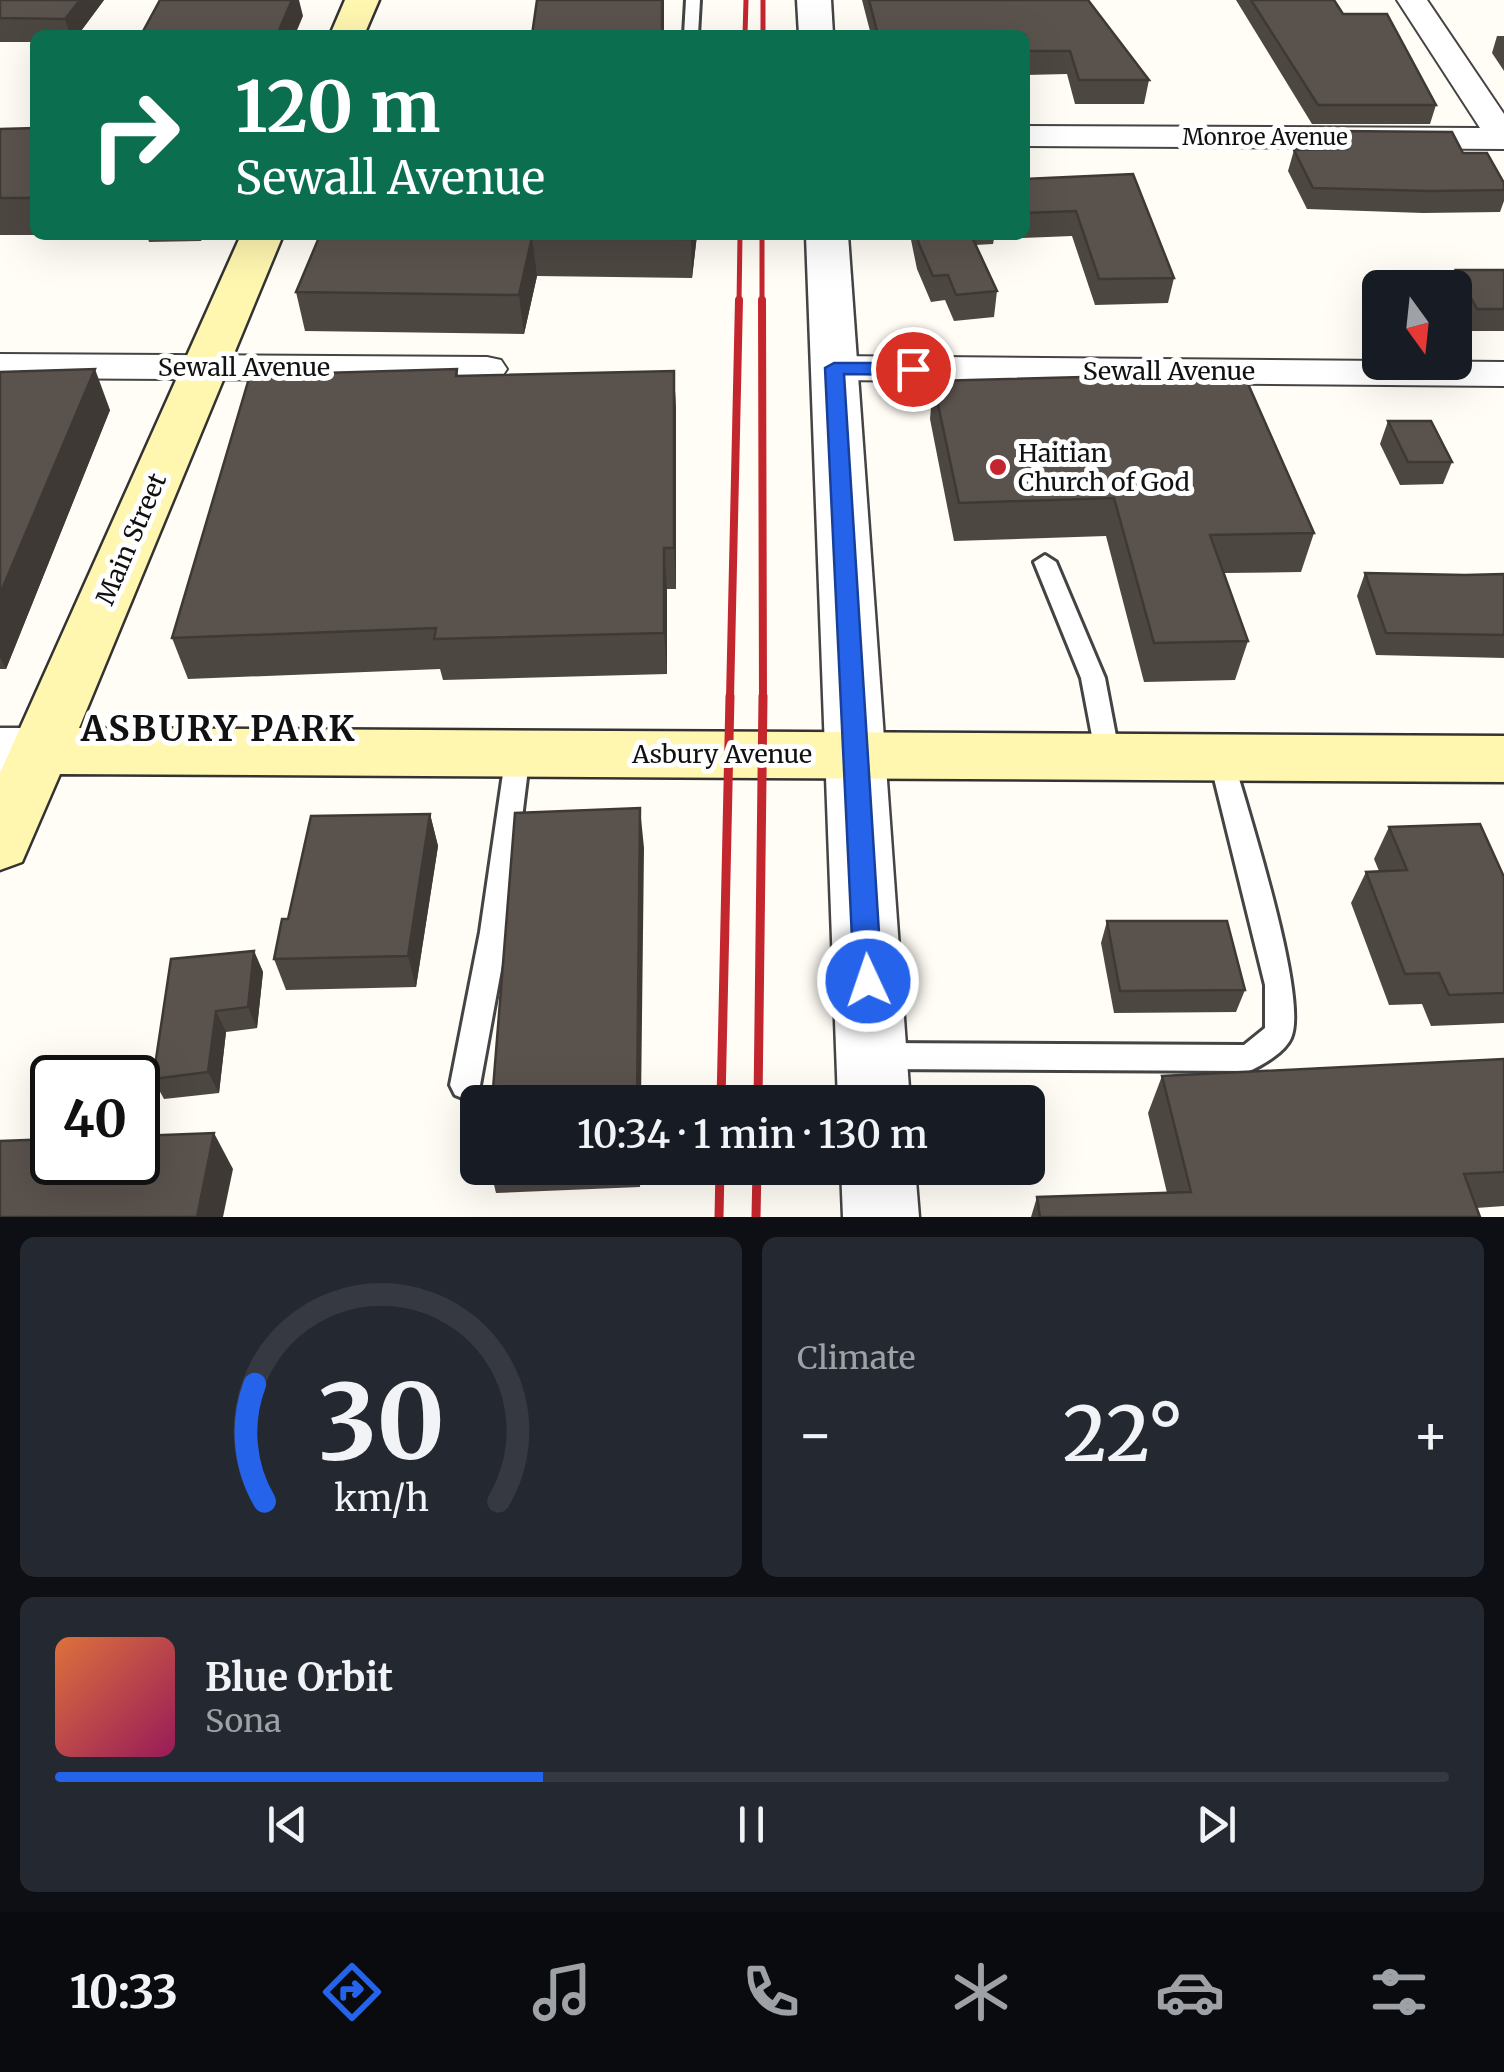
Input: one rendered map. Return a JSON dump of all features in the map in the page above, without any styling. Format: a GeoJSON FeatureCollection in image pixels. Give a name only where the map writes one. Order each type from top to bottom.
{"type":"FeatureCollection","features":[{"type":"Feature","properties":{"kind":"main road"},"geometry":{"type":"LineString","coordinates":[[350,30],[362,0]]}},
{"type":"Feature","properties":{"kind":"main road","name":"Main Street"},"geometry":{"type":"LineString","coordinates":[[0,844],[20,751],[206,367],[260,240]]}},
{"type":"Feature","properties":{"kind":"main road","name":"Asbury Avenue"},"geometry":{"type":"LineString","coordinates":[[20,751],[1504,760]]}},
{"type":"Feature","properties":{"kind":"street"},"geometry":{"type":"LineString","coordinates":[[814,0],[816,30]]}},
{"type":"Feature","properties":{"kind":"street"},"geometry":{"type":"LineString","coordinates":[[1412,0],[1504,138]]}},
{"type":"Feature","properties":{"kind":"street","name":"Monroe Avenue"},"geometry":{"type":"LineString","coordinates":[[1030,136],[1504,138]]}},
{"type":"Feature","properties":{"kind":"street"},"geometry":{"type":"LineString","coordinates":[[827,240],[873,1079]]}},
{"type":"Feature","properties":{"kind":"street","name":"Sewall Avenue"},"geometry":{"type":"LineString","coordinates":[[0,366],[487,369]]}},
{"type":"Feature","properties":{"kind":"street","name":"Sewall Avenue"},"geometry":{"type":"LineString","coordinates":[[834,368],[1504,374]]}},
{"type":"Feature","properties":{"kind":"street"},"geometry":{"type":"LineString","coordinates":[[879,1185],[880,1217]]}},
{"type":"Feature","properties":{"kind":"lane"},"geometry":{"type":"LineString","coordinates":[[691,30],[693,0]]}},
{"type":"Feature","properties":{"kind":"lane"},"geometry":{"type":"LineString","coordinates":[[1045,562],[1093,678],[1108,757]]}},
{"type":"Feature","properties":{"kind":"lane"},"geometry":{"type":"LineString","coordinates":[[466,1085],[494,932],[518,752]]}},
{"type":"Feature","properties":{"kind":"lane"},"geometry":{"type":"LineString","coordinates":[[873,1079],[1249,1058],[1279,1034],[1279,986],[1221,758]]}},
{"type":"Feature","properties":{"kind":"building"},"geometry":{"type":"Polygon","coordinates":[[[0,0],[80,0],[65,19],[0,18],[0,0]]]}},
{"type":"Feature","properties":{"kind":"building"},"geometry":{"type":"Polygon","coordinates":[[[160,0],[292,0],[279,30],[144,30],[160,0]]]}},
{"type":"Feature","properties":{"kind":"building"},"geometry":{"type":"Polygon","coordinates":[[[537,0],[662,0],[662,30],[533,30],[537,0]]]}},
{"type":"Feature","properties":{"kind":"building"},"geometry":{"type":"Polygon","coordinates":[[[869,0],[1088,0],[1149,80],[1079,80],[1070,51],[1030,51],[1030,30],[877,30],[869,0]]]}},
{"type":"Feature","properties":{"kind":"building"},"geometry":{"type":"Polygon","coordinates":[[[1251,0],[1334,0],[1343,14],[1387,14],[1436,105],[1318,105],[1251,0]]]}},
{"type":"Feature","properties":{"kind":"building"},"geometry":{"type":"Polygon","coordinates":[[[30,128],[30,198],[0,198],[0,129],[30,128]]]}},
{"type":"Feature","properties":{"kind":"building"},"geometry":{"type":"Polygon","coordinates":[[[1336,131],[1452,132],[1463,153],[1487,153],[1504,190],[1313,188],[1294,150],[1347,149],[1336,131]]]}},
{"type":"Feature","properties":{"kind":"building"},"geometry":{"type":"Polygon","coordinates":[[[1133,174],[1174,278],[1099,279],[1076,211],[1030,213],[1030,179],[1133,174]]]}},
{"type":"Feature","properties":{"kind":"building"},"geometry":{"type":"Polygon","coordinates":[[[318,240],[531,240],[519,295],[296,292],[318,240]]]}},
{"type":"Feature","properties":{"kind":"building"},"geometry":{"type":"Polygon","coordinates":[[[918,240],[973,240],[997,291],[956,295],[948,275],[933,276],[918,240]]]}},
{"type":"Feature","properties":{"kind":"building"},"geometry":{"type":"Polygon","coordinates":[[[1472,270],[1504,270],[1504,309],[1477,309],[1472,300],[1472,270]]]}},
{"type":"Feature","properties":{"kind":"building"},"geometry":{"type":"Polygon","coordinates":[[[95,369],[0,594],[0,372],[95,369]]]}},
{"type":"Feature","properties":{"kind":"building"},"geometry":{"type":"Polygon","coordinates":[[[457,369],[456,376],[674,371],[674,548],[664,548],[664,633],[434,639],[436,628],[172,638],[250,375],[457,369]]]}},
{"type":"Feature","properties":{"kind":"building"},"geometry":{"type":"Polygon","coordinates":[[[1160,375],[1162,379],[1245,377],[1314,533],[1210,535],[1248,641],[1154,643],[1114,498],[959,503],[933,381],[1160,375]]]}},
{"type":"Feature","properties":{"kind":"building"},"geometry":{"type":"Polygon","coordinates":[[[1388,421],[1431,421],[1452,462],[1408,462],[1388,421]]]}},
{"type":"Feature","properties":{"kind":"building"},"geometry":{"type":"Polygon","coordinates":[[[1365,573],[1504,574],[1504,635],[1386,633],[1365,573]]]}},
{"type":"Feature","properties":{"kind":"building"},"geometry":{"type":"Polygon","coordinates":[[[640,808],[637,1085],[493,1085],[515,813],[640,808]]]}},
{"type":"Feature","properties":{"kind":"building"},"geometry":{"type":"Polygon","coordinates":[[[430,814],[408,956],[274,959],[282,919],[288,919],[311,816],[430,814]]]}},
{"type":"Feature","properties":{"kind":"building"},"geometry":{"type":"Polygon","coordinates":[[[1480,824],[1504,877],[1504,993],[1449,995],[1439,973],[1405,974],[1366,872],[1407,870],[1389,827],[1480,824]]]}},
{"type":"Feature","properties":{"kind":"building"},"geometry":{"type":"Polygon","coordinates":[[[1107,921],[1227,921],[1245,990],[1120,991],[1107,921]]]}},
{"type":"Feature","properties":{"kind":"building"},"geometry":{"type":"Polygon","coordinates":[[[254,951],[248,1007],[216,1011],[208,1072],[160,1078],[160,1055],[157,1055],[171,959],[254,951]]]}},
{"type":"Feature","properties":{"kind":"building"},"geometry":{"type":"Polygon","coordinates":[[[1504,1059],[1504,1172],[1464,1174],[1480,1217],[1040,1217],[1037,1197],[1191,1192],[1162,1076],[1504,1059]]]}},
{"type":"Feature","properties":{"kind":"building"},"geometry":{"type":"Polygon","coordinates":[[[214,1133],[197,1217],[0,1217],[0,1141],[30,1140],[30,1185],[160,1185],[160,1135],[214,1133]]]}},
{"type":"Feature","properties":{"kind":"railway"},"geometry":{"type":"LineString","coordinates":[[745,30],[746,0]]}},
{"type":"Feature","properties":{"kind":"railway"},"geometry":{"type":"LineString","coordinates":[[763,0],[763,30]]}},
{"type":"Feature","properties":{"kind":"railway"},"geometry":{"type":"LineString","coordinates":[[739,303],[740,240]]}},
{"type":"Feature","properties":{"kind":"railway"},"geometry":{"type":"LineString","coordinates":[[762,240],[762,300]]}},
{"type":"Feature","properties":{"kind":"railway"},"geometry":{"type":"LineString","coordinates":[[730,698],[739,300]]}},
{"type":"Feature","properties":{"kind":"railway"},"geometry":{"type":"LineString","coordinates":[[762,300],[763,696]]}},
{"type":"Feature","properties":{"kind":"railway"},"geometry":{"type":"LineString","coordinates":[[721,1085],[730,696]]}},
{"type":"Feature","properties":{"kind":"railway"},"geometry":{"type":"LineString","coordinates":[[758,1085],[763,696]]}},
{"type":"Feature","properties":{"kind":"railway"},"geometry":{"type":"LineString","coordinates":[[719,1217],[720,1185]]}},
{"type":"Feature","properties":{"kind":"railway"},"geometry":{"type":"LineString","coordinates":[[756,1217],[757,1185]]}},
{"type":"Feature","properties":{"kind":"place","name":"Haitian Church of God"},"geometry":{"type":"Point","coordinates":[998,467]}},
{"type":"Feature","properties":{"kind":"district","name":"ASBURY PARK"},"geometry":{"type":"Point","coordinates":[219,729]}},
{"type":"Feature","properties":{"kind":"route"},"geometry":{"type":"LineString","coordinates":[[868,981],[834,368],[913,369]]}}]}
